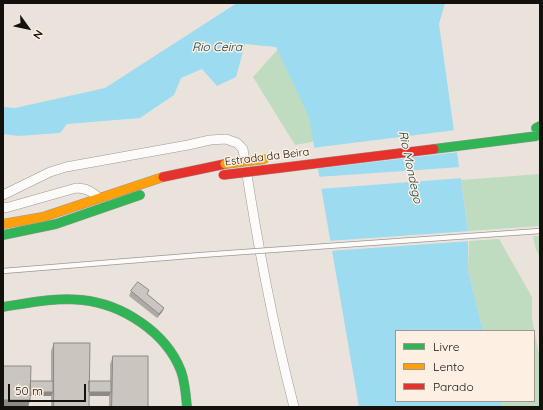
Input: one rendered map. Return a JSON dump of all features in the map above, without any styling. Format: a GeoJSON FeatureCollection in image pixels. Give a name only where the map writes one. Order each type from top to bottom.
{"type":"FeatureCollection","features":[{"type":"Feature","properties":{"kind":"main road","name":"Estrada da Beira"},"geometry":{"type":"LineString","coordinates":[[458,137],[538,131]]}},
{"type":"Feature","properties":{"kind":"main road","name":"Estrada da Beira"},"geometry":{"type":"LineString","coordinates":[[220,175],[538,131]]}},
{"type":"Feature","properties":{"kind":"main road","name":"Estrada da Beira"},"geometry":{"type":"LineString","coordinates":[[3,224],[44,217],[163,177],[225,164],[272,158]]}},
{"type":"Feature","properties":{"kind":"main road"},"geometry":{"type":"LineString","coordinates":[[3,235],[56,224],[146,193]]}},
{"type":"Feature","properties":{"kind":"main road"},"geometry":{"type":"LineString","coordinates":[[3,307],[39,302],[82,300],[110,306],[132,317],[150,329],[170,352],[181,370],[186,390],[187,407]]}},
{"type":"Feature","properties":{"kind":"street"},"geometry":{"type":"LineString","coordinates":[[3,195],[50,172],[66,167],[188,146],[210,140],[226,138],[237,143],[244,149],[252,206],[265,278],[284,368],[294,407]]}},
{"type":"Feature","properties":{"kind":"street"},"geometry":{"type":"LineString","coordinates":[[3,208],[9,208],[76,188],[85,188],[90,190],[99,198]]}},
{"type":"Feature","properties":{"kind":"lane"},"geometry":{"type":"LineString","coordinates":[[3,271],[201,255],[540,231]]}},
{"type":"Feature","properties":{"kind":"green space"},"geometry":{"type":"Polygon","coordinates":[[[287,39],[371,131],[295,145],[253,77],[287,39]]]}},
{"type":"Feature","properties":{"kind":"green space"},"geometry":{"type":"Polygon","coordinates":[[[540,174],[540,226],[468,231],[461,180],[540,174]]]}},
{"type":"Feature","properties":{"kind":"green space"},"geometry":{"type":"Polygon","coordinates":[[[533,236],[540,236],[540,256],[536,250],[533,236]]]}},
{"type":"Feature","properties":{"kind":"green space"},"geometry":{"type":"Polygon","coordinates":[[[499,239],[532,297],[532,319],[534,330],[483,330],[468,271],[469,241],[499,239]]]}},
{"type":"Feature","properties":{"kind":"green space"},"geometry":{"type":"Polygon","coordinates":[[[535,334],[540,360],[540,407],[502,407],[501,402],[535,402],[535,334]]]}},
{"type":"Feature","properties":{"kind":"water"},"geometry":{"type":"Polygon","coordinates":[[[237,3],[445,3],[439,24],[468,231],[468,271],[483,330],[395,330],[395,402],[501,402],[502,407],[359,407],[309,117],[276,47],[245,44],[236,77],[217,86],[202,69],[181,78],[174,95],[140,118],[67,124],[60,133],[18,136],[3,134],[3,107],[15,108],[105,88],[237,3]]]}},
{"type":"Feature","properties":{"kind":"pier"},"geometry":{"type":"Polygon","coordinates":[[[456,130],[459,152],[315,169],[312,148],[456,130]]]}},
{"type":"Feature","properties":{"kind":"pier"},"geometry":{"type":"Polygon","coordinates":[[[461,167],[463,178],[319,189],[317,177],[461,167]]]}},
{"type":"Feature","properties":{"kind":"pier"},"geometry":{"type":"Polygon","coordinates":[[[470,231],[471,241],[330,251],[328,241],[470,231]]]}},
{"type":"Feature","properties":{"kind":"building"},"geometry":{"type":"Polygon","coordinates":[[[138,282],[149,290],[147,294],[164,308],[159,314],[131,291],[138,282]]]}},
{"type":"Feature","properties":{"kind":"building"},"geometry":{"type":"Polygon","coordinates":[[[54,343],[90,343],[89,407],[54,407],[54,343]]]}},
{"type":"Feature","properties":{"kind":"building"},"geometry":{"type":"Polygon","coordinates":[[[113,356],[148,356],[148,407],[112,407],[113,356]]]}},
{"type":"Feature","properties":{"kind":"building"},"geometry":{"type":"Polygon","coordinates":[[[3,366],[31,366],[30,400],[3,400],[3,366]]]}},
{"type":"Feature","properties":{"kind":"building"},"geometry":{"type":"Polygon","coordinates":[[[31,381],[53,381],[53,392],[30,392],[31,381]]]}},
{"type":"Feature","properties":{"kind":"building"},"geometry":{"type":"Polygon","coordinates":[[[89,381],[111,381],[111,392],[89,392],[89,381]]]}},
{"type":"Feature","properties":{"kind":"traffic: fast"},"geometry":{"type":"LineString","coordinates":[[536,128],[540,126]]}},
{"type":"Feature","properties":{"kind":"traffic: fast"},"geometry":{"type":"LineString","coordinates":[[434,149],[537,136]]}},
{"type":"Feature","properties":{"kind":"traffic: fast"},"geometry":{"type":"LineString","coordinates":[[3,235],[56,224],[140,195]]}},
{"type":"Feature","properties":{"kind":"traffic: fast"},"geometry":{"type":"LineString","coordinates":[[3,307],[42,301],[72,299],[112,307],[127,314],[154,332],[174,357],[181,371],[187,407]]}},
{"type":"Feature","properties":{"kind":"traffic: slow"},"geometry":{"type":"LineString","coordinates":[[225,164],[265,159]]}},
{"type":"Feature","properties":{"kind":"traffic: slow"},"geometry":{"type":"LineString","coordinates":[[3,224],[43,217],[163,177]]}},
{"type":"Feature","properties":{"kind":"traffic: jam"},"geometry":{"type":"LineString","coordinates":[[223,175],[434,149]]}},
{"type":"Feature","properties":{"kind":"traffic: jam"},"geometry":{"type":"LineString","coordinates":[[163,177],[225,164]]}},
{"type":"Feature","properties":{"kind":"water label","name":"Rio Ceira"},"geometry":{"type":"Point","coordinates":[217,47]}},
{"type":"Feature","properties":{"kind":"water label","name":"Rio Mondego"},"geometry":{"type":"Point","coordinates":[410,167]}}]}
